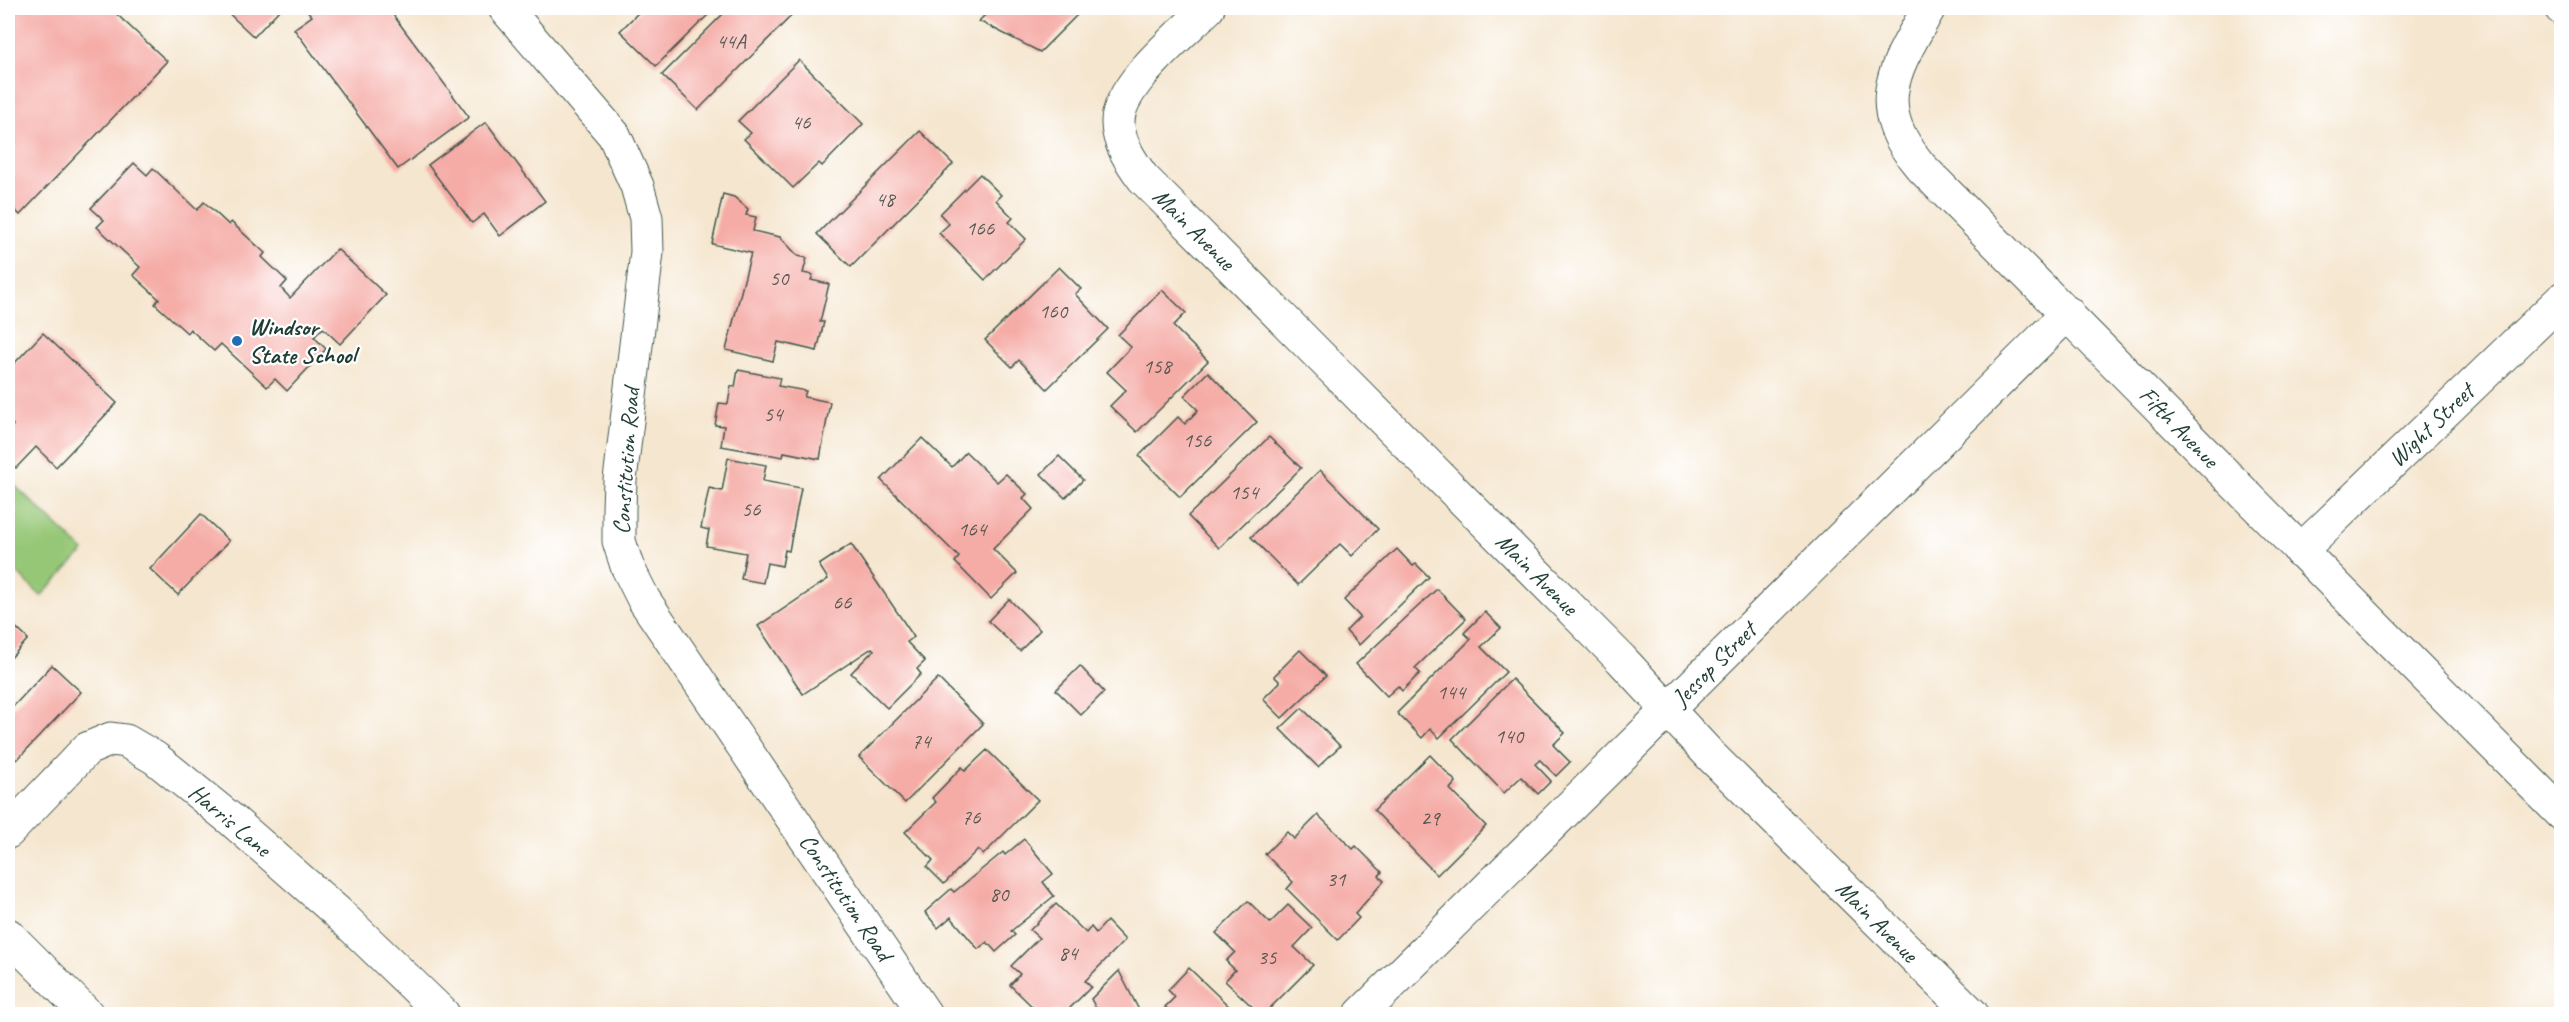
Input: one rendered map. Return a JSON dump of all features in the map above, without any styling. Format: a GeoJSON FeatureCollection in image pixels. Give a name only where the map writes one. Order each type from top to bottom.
{"type":"FeatureCollection","features":[{"type":"Feature","properties":{"kind":"street","name":"Constitution Road"},"geometry":{"type":"LineString","coordinates":[[505,8],[614,135],[637,186],[646,218],[647,252],[620,480],[619,540],[627,566],[644,600],[925,1014]]}},
{"type":"Feature","properties":{"kind":"street","name":"Main Avenue"},"geometry":{"type":"LineString","coordinates":[[1208,8],[1128,90],[1118,123],[1131,161],[1143,177],[1668,709],[1712,757],[1972,1014]]}},
{"type":"Feature","properties":{"kind":"street","name":"Fifth Avenue"},"geometry":{"type":"LineString","coordinates":[[1929,8],[1905,53],[1892,86],[1890,103],[1898,134],[1920,167],[2068,313],[2300,551],[2562,814]]}},
{"type":"Feature","properties":{"kind":"street","name":"Wight Street"},"geometry":{"type":"LineString","coordinates":[[2300,551],[2562,299]]}},
{"type":"Feature","properties":{"kind":"street","name":"Jessop Street"},"geometry":{"type":"LineString","coordinates":[[1361,1014],[2068,313]]}},
{"type":"Feature","properties":{"kind":"street","name":"Harris Lane"},"geometry":{"type":"LineString","coordinates":[[8,831],[87,750],[111,739],[126,741],[155,758],[233,821],[337,912],[443,1014]]}},
{"type":"Feature","properties":{"kind":"street"},"geometry":{"type":"LineString","coordinates":[[8,934],[87,1014]]}},
{"type":"Feature","properties":{"kind":"green space"},"geometry":{"type":"Polygon","coordinates":[[[8,479],[84,551],[41,596],[8,564],[8,479]]]}},
{"type":"Feature","properties":{"kind":"building"},"geometry":{"type":"Polygon","coordinates":[[[8,8],[110,8],[167,61],[20,215],[8,203],[8,8]]]}},
{"type":"Feature","properties":{"kind":"building"},"geometry":{"type":"Polygon","coordinates":[[[223,8],[281,8],[254,37],[223,8]]]}},
{"type":"Feature","properties":{"kind":"building"},"geometry":{"type":"Polygon","coordinates":[[[305,8],[388,8],[469,117],[398,169],[294,29],[312,16],[305,8]]]}},
{"type":"Feature","properties":{"kind":"building"},"geometry":{"type":"Polygon","coordinates":[[[643,8],[715,8],[656,66],[620,31],[643,8]]]}},
{"type":"Feature","properties":{"kind":"building"},"geometry":{"type":"Polygon","coordinates":[[[729,8],[799,8],[698,110],[662,75],[729,8]]]}},
{"type":"Feature","properties":{"kind":"building"},"geometry":{"type":"Polygon","coordinates":[[[992,8],[1084,8],[1040,52],[979,21],[992,8]]]}},
{"type":"Feature","properties":{"kind":"building"},"geometry":{"type":"Polygon","coordinates":[[[799,60],[863,124],[822,166],[819,163],[793,188],[744,139],[751,133],[738,121],[799,60]]]}},
{"type":"Feature","properties":{"kind":"building"},"geometry":{"type":"Polygon","coordinates":[[[486,122],[545,201],[500,236],[484,214],[472,223],[428,165],[486,122]]]}},
{"type":"Feature","properties":{"kind":"building"},"geometry":{"type":"Polygon","coordinates":[[[920,131],[953,164],[851,267],[817,234],[920,131]]]}},
{"type":"Feature","properties":{"kind":"building"},"geometry":{"type":"Polygon","coordinates":[[[134,163],[147,175],[153,168],[197,210],[204,202],[229,225],[231,222],[265,253],[262,257],[287,281],[281,288],[290,298],[337,249],[386,295],[340,344],[323,328],[314,337],[326,349],[287,391],[275,379],[267,387],[221,344],[214,351],[190,329],[187,333],[155,304],[159,299],[133,275],[140,267],[97,227],[104,220],[91,208],[134,163]]]}},
{"type":"Feature","properties":{"kind":"building"},"geometry":{"type":"Polygon","coordinates":[[[980,174],[1001,195],[996,200],[1013,218],[1009,222],[1026,239],[985,280],[939,233],[949,224],[940,214],[980,174]]]}},
{"type":"Feature","properties":{"kind":"building"},"geometry":{"type":"Polygon","coordinates":[[[723,194],[734,197],[748,209],[746,215],[756,217],[753,231],[780,237],[798,256],[807,258],[803,273],[813,275],[811,280],[829,284],[820,322],[824,322],[817,351],[778,342],[773,361],[726,350],[751,253],[712,244],[723,194]]]}},
{"type":"Feature","properties":{"kind":"building"},"geometry":{"type":"Polygon","coordinates":[[[1059,267],[1081,289],[1075,294],[1108,329],[1047,389],[1019,360],[1012,367],[985,340],[1059,267]]]}},
{"type":"Feature","properties":{"kind":"building"},"geometry":{"type":"Polygon","coordinates":[[[1162,290],[1186,313],[1173,326],[1208,361],[1137,432],[1110,406],[1126,390],[1107,372],[1131,347],[1118,335],[1162,290]]]}},
{"type":"Feature","properties":{"kind":"building"},"geometry":{"type":"Polygon","coordinates":[[[43,333],[117,403],[56,467],[36,447],[16,468],[8,460],[8,431],[13,425],[8,419],[8,370],[43,333]]]}},
{"type":"Feature","properties":{"kind":"building"},"geometry":{"type":"Polygon","coordinates":[[[738,370],[780,378],[778,386],[806,391],[804,397],[830,402],[820,459],[784,452],[783,457],[721,446],[724,426],[715,425],[719,403],[728,404],[731,386],[735,387],[738,370]]]}},
{"type":"Feature","properties":{"kind":"building"},"geometry":{"type":"Polygon","coordinates":[[[1208,372],[1257,422],[1180,497],[1139,456],[1178,417],[1185,424],[1198,410],[1184,396],[1208,372]]]}},
{"type":"Feature","properties":{"kind":"building"},"geometry":{"type":"Polygon","coordinates":[[[1269,437],[1301,468],[1219,548],[1188,516],[1269,437]]]}},
{"type":"Feature","properties":{"kind":"building"},"geometry":{"type":"Polygon","coordinates":[[[922,438],[952,467],[966,452],[997,482],[1006,474],[1027,494],[1023,498],[1033,509],[993,549],[1017,573],[991,599],[955,562],[959,557],[881,480],[922,438]]]}},
{"type":"Feature","properties":{"kind":"building"},"geometry":{"type":"Polygon","coordinates":[[[1059,456],[1083,480],[1065,498],[1041,474],[1059,456]]]}},
{"type":"Feature","properties":{"kind":"building"},"geometry":{"type":"Polygon","coordinates":[[[728,458],[766,465],[763,481],[801,488],[789,551],[785,550],[782,566],[767,563],[763,583],[741,579],[746,553],[706,546],[709,530],[701,528],[709,488],[722,491],[728,458]]]}},
{"type":"Feature","properties":{"kind":"building"},"geometry":{"type":"Polygon","coordinates":[[[1320,470],[1378,529],[1352,556],[1340,544],[1298,585],[1251,537],[1320,470]]]}},
{"type":"Feature","properties":{"kind":"building"},"geometry":{"type":"Polygon","coordinates":[[[201,514],[229,541],[178,595],[150,569],[201,514]]]}},
{"type":"Feature","properties":{"kind":"building"},"geometry":{"type":"Polygon","coordinates":[[[851,544],[914,637],[907,642],[925,661],[917,669],[921,674],[887,708],[851,673],[874,650],[872,648],[803,694],[758,626],[828,579],[819,565],[851,544]]]}},
{"type":"Feature","properties":{"kind":"building"},"geometry":{"type":"Polygon","coordinates":[[[1397,549],[1413,566],[1416,564],[1429,577],[1359,645],[1346,631],[1360,617],[1344,600],[1397,549]]]}},
{"type":"Feature","properties":{"kind":"building"},"geometry":{"type":"Polygon","coordinates":[[[1437,589],[1466,619],[1415,668],[1420,673],[1402,691],[1398,686],[1387,696],[1356,664],[1437,589]]]}},
{"type":"Feature","properties":{"kind":"building"},"geometry":{"type":"Polygon","coordinates":[[[1009,599],[1040,630],[1020,651],[988,621],[1009,599]]]}},
{"type":"Feature","properties":{"kind":"building"},"geometry":{"type":"Polygon","coordinates":[[[1485,612],[1501,628],[1481,647],[1506,672],[1439,738],[1430,729],[1422,738],[1397,713],[1471,639],[1464,633],[1485,612]]]}},
{"type":"Feature","properties":{"kind":"building"},"geometry":{"type":"Polygon","coordinates":[[[8,620],[28,639],[8,661],[8,620]]]}},
{"type":"Feature","properties":{"kind":"building"},"geometry":{"type":"Polygon","coordinates":[[[1300,650],[1326,676],[1282,718],[1263,699],[1280,682],[1274,676],[1300,650]]]}},
{"type":"Feature","properties":{"kind":"building"},"geometry":{"type":"Polygon","coordinates":[[[52,665],[81,692],[17,760],[8,751],[8,712],[52,665]]]}},
{"type":"Feature","properties":{"kind":"building"},"geometry":{"type":"Polygon","coordinates":[[[1080,666],[1104,692],[1081,715],[1056,690],[1080,666]]]}},
{"type":"Feature","properties":{"kind":"building"},"geometry":{"type":"Polygon","coordinates":[[[938,678],[983,724],[905,803],[859,757],[938,678]]]}},
{"type":"Feature","properties":{"kind":"building"},"geometry":{"type":"Polygon","coordinates":[[[1512,679],[1565,733],[1553,745],[1570,762],[1556,776],[1540,760],[1535,764],[1551,781],[1538,794],[1521,777],[1504,793],[1452,739],[1512,679]]]}},
{"type":"Feature","properties":{"kind":"building"},"geometry":{"type":"Polygon","coordinates":[[[1302,708],[1340,746],[1318,767],[1280,729],[1302,708]]]}},
{"type":"Feature","properties":{"kind":"building"},"geometry":{"type":"Polygon","coordinates":[[[987,750],[1038,800],[983,855],[978,849],[944,884],[927,867],[933,860],[905,832],[936,802],[932,798],[962,767],[965,771],[987,750]]]}},
{"type":"Feature","properties":{"kind":"building"},"geometry":{"type":"Polygon","coordinates":[[[1430,755],[1456,782],[1450,789],[1486,826],[1437,875],[1374,810],[1430,755]]]}},
{"type":"Feature","properties":{"kind":"building"},"geometry":{"type":"Polygon","coordinates":[[[1318,815],[1353,849],[1356,846],[1382,872],[1379,876],[1384,881],[1355,914],[1359,918],[1338,940],[1287,889],[1293,882],[1265,854],[1287,832],[1294,839],[1318,815]]]}},
{"type":"Feature","properties":{"kind":"building"},"geometry":{"type":"Polygon","coordinates":[[[1024,839],[1053,874],[1043,882],[1054,896],[1011,931],[1015,935],[996,952],[987,942],[978,949],[951,917],[938,928],[925,912],[951,889],[954,892],[1003,852],[1005,855],[1024,839]]]}},
{"type":"Feature","properties":{"kind":"building"},"geometry":{"type":"Polygon","coordinates":[[[1248,901],[1270,923],[1288,905],[1312,928],[1294,947],[1313,965],[1264,1014],[1260,1014],[1225,981],[1235,970],[1226,961],[1235,952],[1216,933],[1248,901]]]}},
{"type":"Feature","properties":{"kind":"building"},"geometry":{"type":"Polygon","coordinates":[[[1056,904],[1086,933],[1091,927],[1096,933],[1107,921],[1125,940],[1085,981],[1091,987],[1064,1014],[1056,1010],[1051,1014],[1040,1014],[1010,985],[1020,974],[1011,966],[1039,938],[1030,930],[1056,904]]]}},
{"type":"Feature","properties":{"kind":"building"},"geometry":{"type":"Polygon","coordinates":[[[1189,968],[1237,1014],[1164,1014],[1169,1010],[1165,1007],[1175,997],[1168,990],[1189,968]]]}},
{"type":"Feature","properties":{"kind":"building"},"geometry":{"type":"Polygon","coordinates":[[[1119,971],[1141,1014],[1099,1014],[1091,999],[1119,971]]]}},
{"type":"Feature","properties":{"kind":"place","name":"Windsor State School"},"geometry":{"type":"Point","coordinates":[237,341]}}]}
